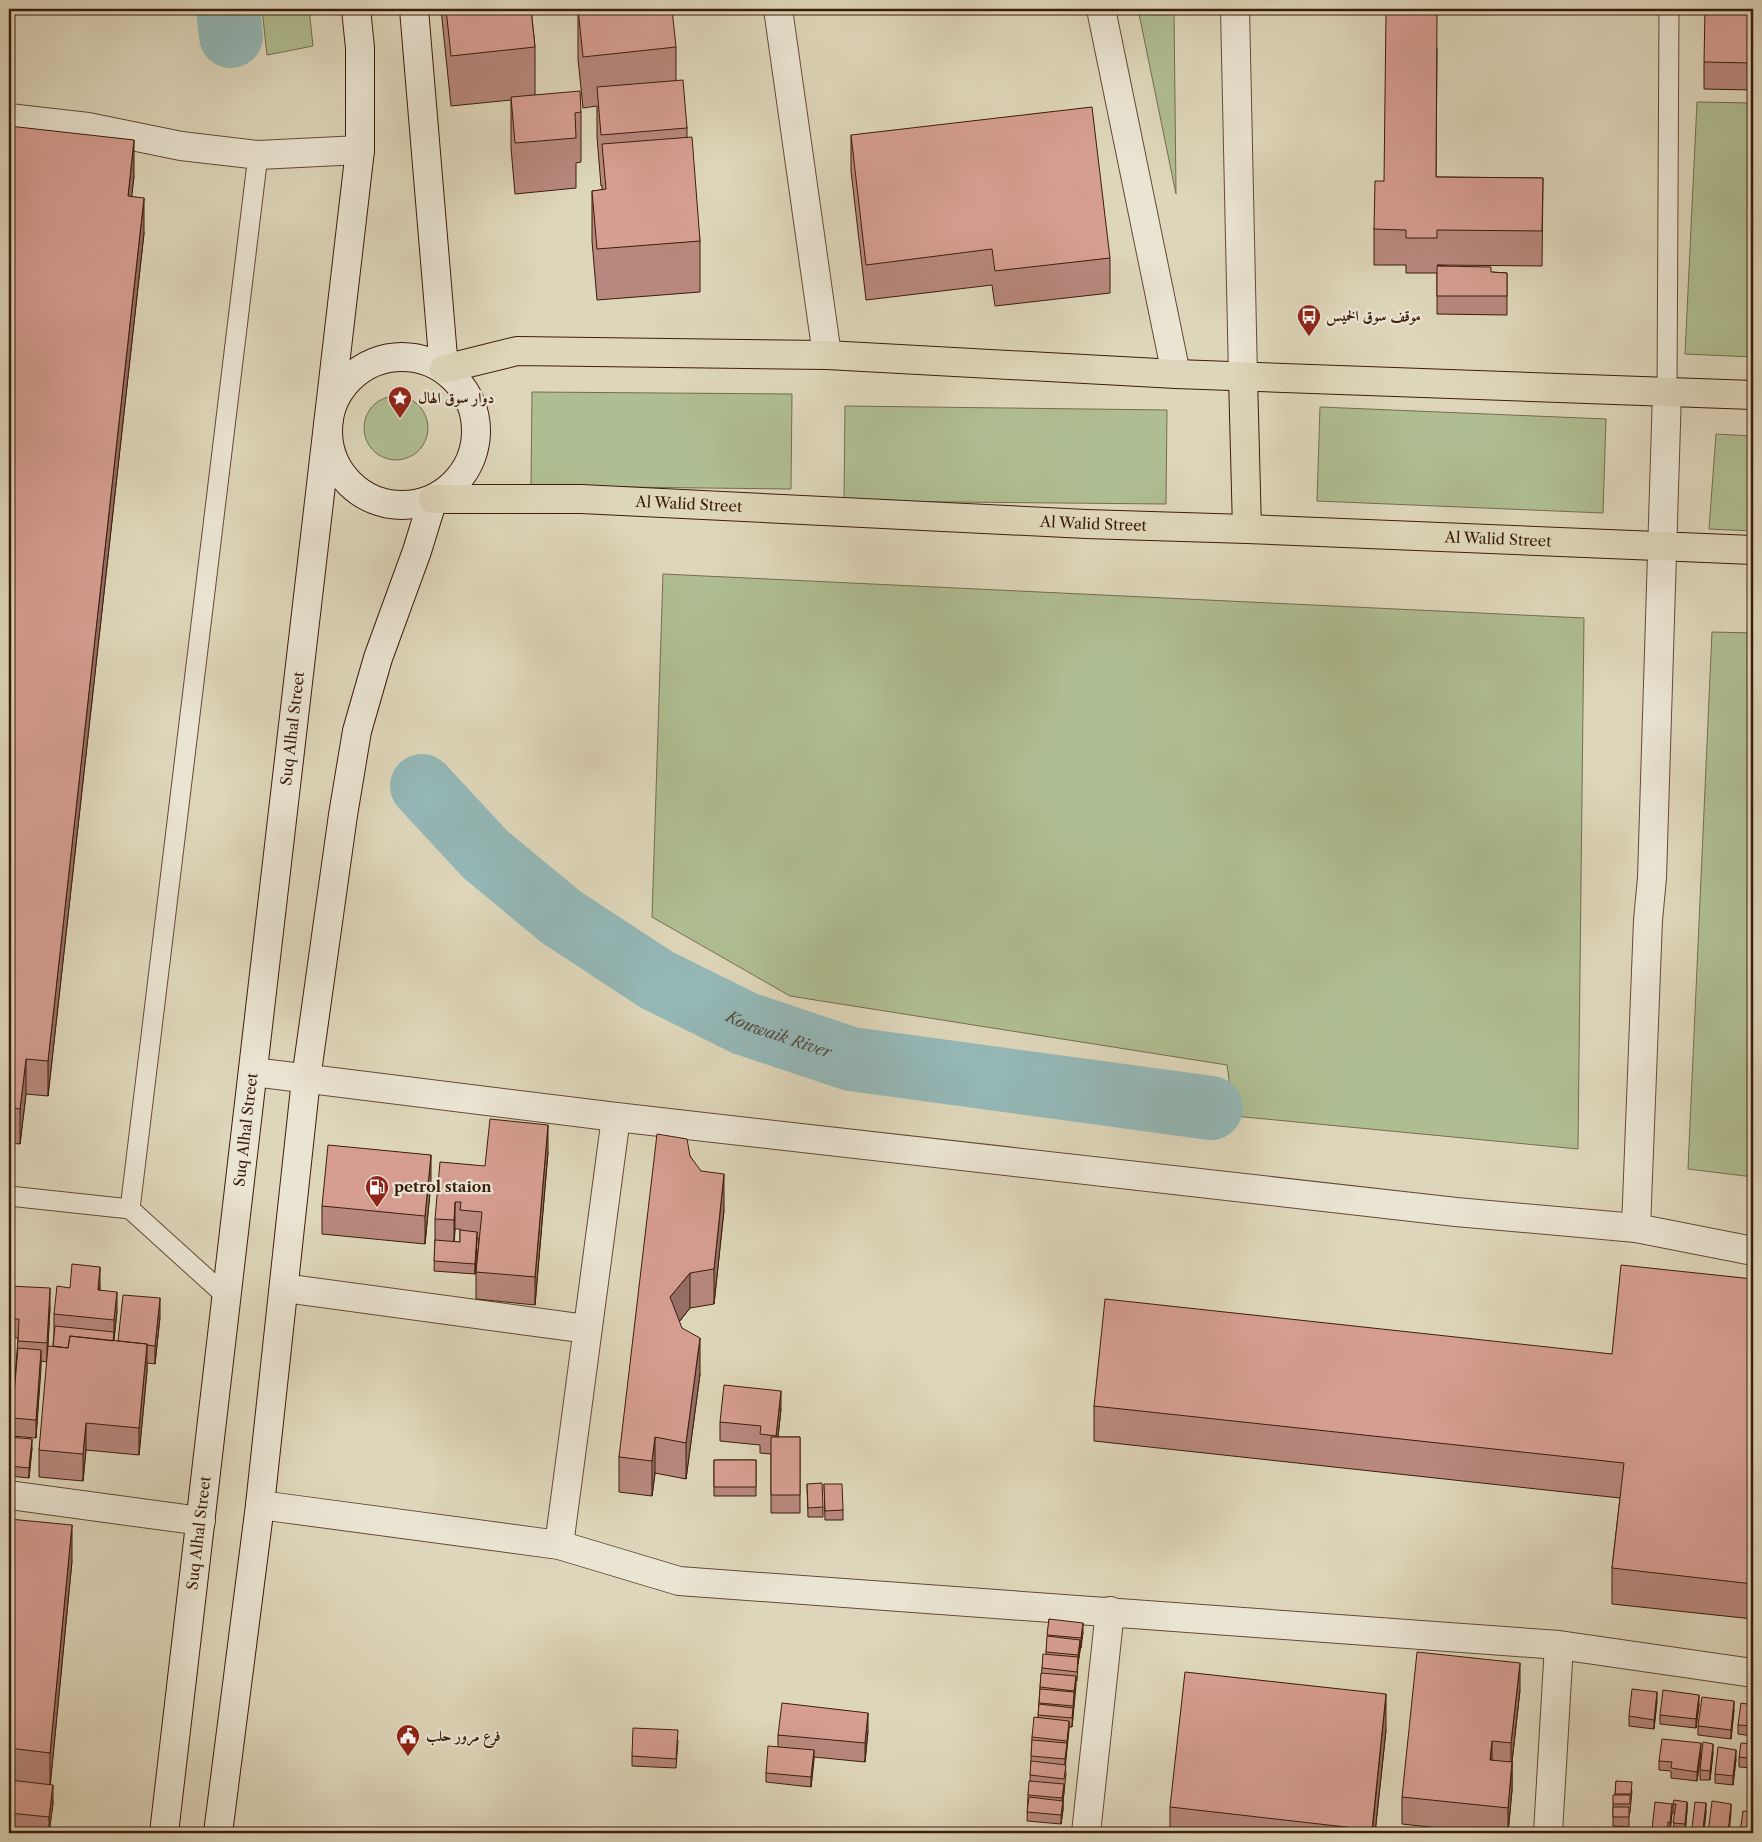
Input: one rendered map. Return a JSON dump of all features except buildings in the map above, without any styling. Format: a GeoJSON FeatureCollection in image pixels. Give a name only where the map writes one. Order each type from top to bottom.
{"type":"FeatureCollection","features":[{"type":"Feature","properties":{"kind":"main road"},"geometry":{"type":"LineString","coordinates":[[444,369],[516,351],[827,355],[1243,377],[1753,395]]}},
{"type":"Feature","properties":{"kind":"main road"},"geometry":{"type":"LineString","coordinates":[[1243,377],[1247,529]]}},
{"type":"Feature","properties":{"kind":"main road","name":"Al Walid Street"},"geometry":{"type":"LineString","coordinates":[[433,499],[580,499],[1086,524],[1753,550]]}},
{"type":"Feature","properties":{"kind":"street"},"geometry":{"type":"LineString","coordinates":[[328,428],[332,406],[339,392],[359,370],[379,360],[401,356],[424,359],[444,369],[461,384],[472,404],[477,426],[475,448],[466,469],[452,486],[433,499],[413,505],[391,504],[370,498],[353,486],[339,470],[330,450],[328,428],[360,150],[360,48],[356,9]]}},
{"type":"Feature","properties":{"kind":"street"},"geometry":{"type":"LineString","coordinates":[[414,9],[444,369]]}},
{"type":"Feature","properties":{"kind":"street"},"geometry":{"type":"LineString","coordinates":[[778,9],[827,355]]}},
{"type":"Feature","properties":{"kind":"street"},"geometry":{"type":"LineString","coordinates":[[1101,9],[1176,374]]}},
{"type":"Feature","properties":{"kind":"street"},"geometry":{"type":"LineString","coordinates":[[1235,9],[1243,377]]}},
{"type":"Feature","properties":{"kind":"street"},"geometry":{"type":"LineString","coordinates":[[9,118],[88,127],[181,146],[258,155],[360,150]]}},
{"type":"Feature","properties":{"kind":"street"},"geometry":{"type":"LineString","coordinates":[[1636,1228],[1648,920],[1652,878],[1667,392]]}},
{"type":"Feature","properties":{"kind":"street","name":"Suq Alhal Street"},"geometry":{"type":"LineString","coordinates":[[164,1833],[328,428]]}},
{"type":"Feature","properties":{"kind":"street"},"geometry":{"type":"LineString","coordinates":[[218,1833],[260,1505],[306,1079],[343,815],[357,731],[378,658],[417,551],[433,499]]}},
{"type":"Feature","properties":{"kind":"street"},"geometry":{"type":"LineString","coordinates":[[253,1072],[616,1117],[1456,1212],[1636,1228],[1753,1251]]}},
{"type":"Feature","properties":{"kind":"street"},"geometry":{"type":"LineString","coordinates":[[559,1545],[616,1117]]}},
{"type":"Feature","properties":{"kind":"street"},"geometry":{"type":"LineString","coordinates":[[284,1288],[587,1329]]}},
{"type":"Feature","properties":{"kind":"street"},"geometry":{"type":"LineString","coordinates":[[9,1496],[201,1521]]}},
{"type":"Feature","properties":{"kind":"street"},"geometry":{"type":"LineString","coordinates":[[260,1505],[559,1545],[679,1581],[1559,1645],[1753,1673]]}},
{"type":"Feature","properties":{"kind":"street"},"geometry":{"type":"LineString","coordinates":[[1086,1833],[1110,1612]]}},
{"type":"Feature","properties":{"kind":"street"},"geometry":{"type":"LineString","coordinates":[[1548,1833],[1559,1645]]}},
{"type":"Feature","properties":{"kind":"lane"},"geometry":{"type":"LineString","coordinates":[[1667,392],[1669,9]]}},
{"type":"Feature","properties":{"kind":"lane"},"geometry":{"type":"LineString","coordinates":[[130,1209],[258,155]]}},
{"type":"Feature","properties":{"kind":"lane"},"geometry":{"type":"LineString","coordinates":[[9,1196],[130,1209],[226,1296]]}},
{"type":"Feature","properties":{"kind":"green space"},"geometry":{"type":"Polygon","coordinates":[[[262,9],[309,9],[313,46],[267,55],[262,9]]]}},
{"type":"Feature","properties":{"kind":"green space"},"geometry":{"type":"Polygon","coordinates":[[[1138,9],[1174,9],[1176,194],[1138,9]]]}},
{"type":"Feature","properties":{"kind":"green space"},"geometry":{"type":"Polygon","coordinates":[[[1697,102],[1753,103],[1753,357],[1685,354],[1697,102]]]}},
{"type":"Feature","properties":{"kind":"green space"},"geometry":{"type":"Polygon","coordinates":[[[532,392],[792,394],[791,489],[531,486],[532,392]]]}},
{"type":"Feature","properties":{"kind":"green space"},"geometry":{"type":"Polygon","coordinates":[[[390,396],[402,396],[419,405],[426,416],[428,428],[426,440],[419,451],[402,460],[390,460],[378,455],[369,446],[364,434],[364,422],[369,410],[378,401],[390,396]]]}},
{"type":"Feature","properties":{"kind":"green space"},"geometry":{"type":"Polygon","coordinates":[[[845,406],[1167,410],[1166,504],[844,501],[845,406]]]}},
{"type":"Feature","properties":{"kind":"green space"},"geometry":{"type":"Polygon","coordinates":[[[1320,407],[1606,419],[1603,513],[1317,501],[1320,407]]]}},
{"type":"Feature","properties":{"kind":"green space"},"geometry":{"type":"Polygon","coordinates":[[[1716,434],[1753,436],[1753,531],[1709,529],[1716,434]]]}},
{"type":"Feature","properties":{"kind":"green space"},"geometry":{"type":"Polygon","coordinates":[[[663,574],[1584,618],[1578,1149],[1234,1116],[1227,1065],[790,996],[652,917],[663,574]]]}},
{"type":"Feature","properties":{"kind":"green space"},"geometry":{"type":"Polygon","coordinates":[[[1712,632],[1753,633],[1753,1177],[1688,1169],[1712,632]]]}},
{"type":"Feature","properties":{"kind":"waterway","name":"Kouwaik River"},"geometry":{"type":"LineString","coordinates":[[228,9],[231,36]]}},
{"type":"Feature","properties":{"kind":"waterway","name":"Kouwaik River"},"geometry":{"type":"LineString","coordinates":[[422,786],[485,854],[561,917],[657,980],[746,1024],[851,1059],[1211,1108]]}},
{"type":"Feature","properties":{"kind":"place","name":"موقف سوق الخميس"},"geometry":{"type":"Point","coordinates":[1309,337]}},
{"type":"Feature","properties":{"kind":"place","name":"دوار سوق الهال"},"geometry":{"type":"Point","coordinates":[400,419]}},
{"type":"Feature","properties":{"kind":"place","name":"petrol staion"},"geometry":{"type":"Point","coordinates":[377,1208]}},
{"type":"Feature","properties":{"kind":"place","name":"فرع مرور حلب"},"geometry":{"type":"Point","coordinates":[408,1757]}}]}
